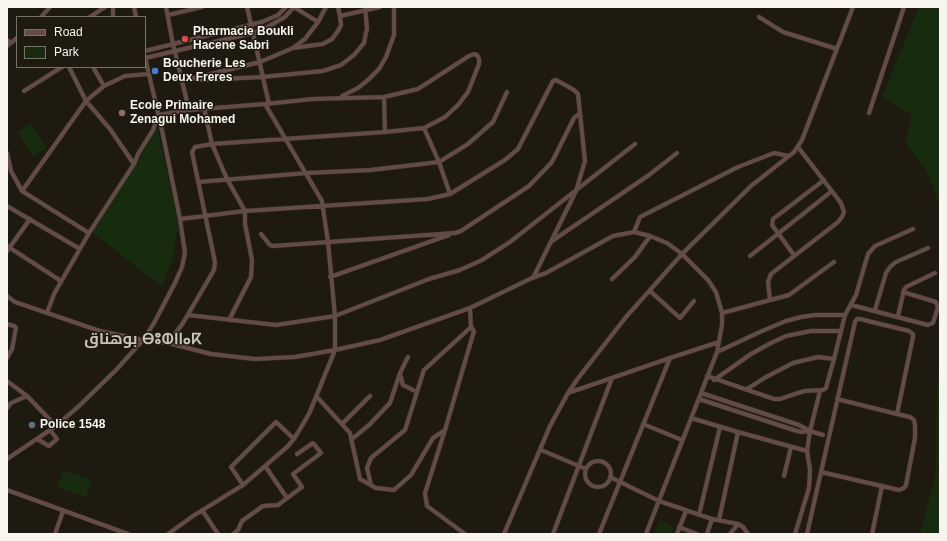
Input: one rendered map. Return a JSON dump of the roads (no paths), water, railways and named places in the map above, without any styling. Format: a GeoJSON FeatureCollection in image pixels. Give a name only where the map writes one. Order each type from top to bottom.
{"type":"FeatureCollection","features":[{"type":"Feature","properties":{"kind":"street"},"geometry":{"type":"LineString","coordinates":[[42,16],[50,7]]}},
{"type":"Feature","properties":{"kind":"street"},"geometry":{"type":"LineString","coordinates":[[92,16],[106,7]]}},
{"type":"Feature","properties":{"kind":"street"},"geometry":{"type":"LineString","coordinates":[[166,7],[188,110]]}},
{"type":"Feature","properties":{"kind":"street"},"geometry":{"type":"LineString","coordinates":[[168,15],[202,7]]}},
{"type":"Feature","properties":{"kind":"street"},"geometry":{"type":"LineString","coordinates":[[168,534],[202,510],[243,485],[287,447],[309,414],[335,350],[335,316],[324,207],[307,173],[267,104],[260,62],[247,7]]}},
{"type":"Feature","properties":{"kind":"street"},"geometry":{"type":"LineString","coordinates":[[146,51],[262,22],[278,15],[286,7]]}},
{"type":"Feature","properties":{"kind":"street"},"geometry":{"type":"LineString","coordinates":[[146,57],[253,33],[285,17],[294,7],[318,22]]}},
{"type":"Feature","properties":{"kind":"street"},"geometry":{"type":"LineString","coordinates":[[182,81],[260,62],[293,48],[305,39],[318,22],[326,7]]}},
{"type":"Feature","properties":{"kind":"street"},"geometry":{"type":"LineString","coordinates":[[293,48],[323,44],[332,39],[341,25],[338,7]]}},
{"type":"Feature","properties":{"kind":"street"},"geometry":{"type":"LineString","coordinates":[[340,16],[365,8],[380,7]]}},
{"type":"Feature","properties":{"kind":"street"},"geometry":{"type":"LineString","coordinates":[[336,98],[348,94],[358,88],[379,69],[386,57],[394,35],[394,7]]}},
{"type":"Feature","properties":{"kind":"street"},"geometry":{"type":"LineString","coordinates":[[504,534],[550,426],[578,377],[626,317],[682,254],[751,186],[798,147],[805,134],[854,7]]}},
{"type":"Feature","properties":{"kind":"street"},"geometry":{"type":"LineString","coordinates":[[869,113],[904,7]]}},
{"type":"Feature","properties":{"kind":"street"},"geometry":{"type":"LineString","coordinates":[[192,78],[204,80],[262,77],[323,71],[341,65],[354,55],[364,43],[367,28],[365,8]]}},
{"type":"Feature","properties":{"kind":"street"},"geometry":{"type":"LineString","coordinates":[[759,17],[783,32],[838,49]]}},
{"type":"Feature","properties":{"kind":"street"},"geometry":{"type":"LineString","coordinates":[[158,115],[204,108],[336,98],[384,97],[418,89],[469,56],[474,54],[477,55],[479,59],[479,64],[468,92],[458,105],[445,117],[424,128],[212,144],[195,148],[192,152],[215,262],[214,270],[188,315],[168,343]]}},
{"type":"Feature","properties":{"kind":"street"},"geometry":{"type":"LineString","coordinates":[[7,459],[56,426],[117,369],[143,340],[154,323],[182,267],[185,254],[180,219],[146,61]]}},
{"type":"Feature","properties":{"kind":"street"},"geometry":{"type":"LineString","coordinates":[[24,91],[60,68]]}},
{"type":"Feature","properties":{"kind":"street"},"geometry":{"type":"LineString","coordinates":[[70,68],[86,101],[110,129],[134,164]]}},
{"type":"Feature","properties":{"kind":"street"},"geometry":{"type":"LineString","coordinates":[[94,68],[104,86]]}},
{"type":"Feature","properties":{"kind":"street"},"geometry":{"type":"LineString","coordinates":[[22,191],[86,101],[104,86],[125,76],[149,74]]}},
{"type":"Feature","properties":{"kind":"street"},"geometry":{"type":"LineString","coordinates":[[180,219],[245,212],[428,199],[450,194],[505,160],[518,149],[552,81],[556,80],[574,90],[578,94],[579,114],[586,162],[576,191],[532,278]]}},
{"type":"Feature","properties":{"kind":"street"},"geometry":{"type":"LineString","coordinates":[[198,182],[307,173],[371,170],[439,162],[468,144],[493,122],[507,92]]}},
{"type":"Feature","properties":{"kind":"street"},"geometry":{"type":"LineString","coordinates":[[384,97],[385,132]]}},
{"type":"Feature","properties":{"kind":"street"},"geometry":{"type":"LineString","coordinates":[[204,108],[212,144],[227,179],[245,212],[245,224],[252,260],[251,277],[229,320]]}},
{"type":"Feature","properties":{"kind":"street"},"geometry":{"type":"LineString","coordinates":[[261,234],[270,245],[273,246],[461,231],[529,186],[552,162],[574,118],[579,114]]}},
{"type":"Feature","properties":{"kind":"street"},"geometry":{"type":"LineString","coordinates":[[47,313],[54,294],[61,281],[89,233],[134,164],[138,154],[153,130],[158,115]]}},
{"type":"Feature","properties":{"kind":"street"},"geometry":{"type":"LineString","coordinates":[[424,128],[439,162],[450,194]]}},
{"type":"Feature","properties":{"kind":"street"},"geometry":{"type":"LineString","coordinates":[[188,315],[276,325],[335,316],[429,280],[460,270],[482,260],[510,242],[635,144]]}},
{"type":"Feature","properties":{"kind":"street"},"geometry":{"type":"LineString","coordinates":[[770,300],[768,286],[769,278],[774,270],[842,218],[844,212],[843,206],[798,147]]}},
{"type":"Feature","properties":{"kind":"street"},"geometry":{"type":"LineString","coordinates":[[7,153],[10,172],[22,191],[89,233]]}},
{"type":"Feature","properties":{"kind":"street"},"geometry":{"type":"LineString","coordinates":[[550,242],[649,175],[677,153]]}},
{"type":"Feature","properties":{"kind":"street"},"geometry":{"type":"LineString","coordinates":[[634,232],[640,218],[738,167],[774,153],[789,156]]}},
{"type":"Feature","properties":{"kind":"street"},"geometry":{"type":"LineString","coordinates":[[794,255],[772,225],[772,221],[774,217],[824,180]]}},
{"type":"Feature","properties":{"kind":"street"},"geometry":{"type":"LineString","coordinates":[[750,256],[832,191]]}},
{"type":"Feature","properties":{"kind":"street"},"geometry":{"type":"LineString","coordinates":[[7,206],[80,249]]}},
{"type":"Feature","properties":{"kind":"street"},"geometry":{"type":"LineString","coordinates":[[30,219],[8,248],[61,281]]}},
{"type":"Feature","properties":{"kind":"street"},"geometry":{"type":"LineString","coordinates":[[707,376],[714,380],[777,399],[804,391],[820,391],[826,388],[845,316],[856,295],[868,254],[875,246],[913,229]]}},
{"type":"Feature","properties":{"kind":"street"},"geometry":{"type":"LineString","coordinates":[[330,277],[455,232]]}},
{"type":"Feature","properties":{"kind":"street"},"geometry":{"type":"LineString","coordinates":[[7,296],[16,302],[47,313],[100,330],[143,340],[168,343],[211,354],[255,359],[295,357],[380,340],[470,308],[532,278],[546,273],[613,236],[634,232],[650,236],[667,243],[682,254],[713,286],[722,312],[722,325],[717,352],[646,534]]}},
{"type":"Feature","properties":{"kind":"street"},"geometry":{"type":"LineString","coordinates":[[612,279],[635,257],[650,236]]}},
{"type":"Feature","properties":{"kind":"street"},"geometry":{"type":"LineString","coordinates":[[875,310],[886,273],[890,267],[896,262],[928,248]]}},
{"type":"Feature","properties":{"kind":"street"},"geometry":{"type":"LineString","coordinates":[[722,312],[792,294],[834,262]]}},
{"type":"Feature","properties":{"kind":"street"},"geometry":{"type":"LineString","coordinates":[[898,316],[905,288],[910,284],[935,273]]}},
{"type":"Feature","properties":{"kind":"street"},"geometry":{"type":"LineString","coordinates":[[650,291],[680,318],[694,301]]}},
{"type":"Feature","properties":{"kind":"street"},"geometry":{"type":"LineString","coordinates":[[851,305],[930,325],[934,320],[938,308],[937,303],[935,301],[903,292]]}},
{"type":"Feature","properties":{"kind":"street"},"geometry":{"type":"LineString","coordinates":[[465,534],[427,506],[425,493],[474,331],[471,327],[470,308]]}},
{"type":"Feature","properties":{"kind":"street"},"geometry":{"type":"LineString","coordinates":[[717,352],[786,321],[815,315],[845,316]]}},
{"type":"Feature","properties":{"kind":"street"},"geometry":{"type":"LineString","coordinates":[[807,534],[821,472],[827,435],[857,319],[909,331],[913,334],[897,414]]}},
{"type":"Feature","properties":{"kind":"street"},"geometry":{"type":"LineString","coordinates":[[7,324],[16,328],[12,349],[8,355]]}},
{"type":"Feature","properties":{"kind":"street"},"geometry":{"type":"LineString","coordinates":[[371,485],[367,468],[371,458],[405,430],[424,370],[471,327]]}},
{"type":"Feature","properties":{"kind":"street"},"geometry":{"type":"LineString","coordinates":[[714,380],[751,354],[786,336],[811,331],[841,331]]}},
{"type":"Feature","properties":{"kind":"street"},"geometry":{"type":"LineString","coordinates":[[568,393],[719,342]]}},
{"type":"Feature","properties":{"kind":"street"},"geometry":{"type":"LineString","coordinates":[[351,440],[370,424],[390,403],[400,373],[408,357]]}},
{"type":"Feature","properties":{"kind":"street"},"geometry":{"type":"LineString","coordinates":[[599,534],[670,358]]}},
{"type":"Feature","properties":{"kind":"street"},"geometry":{"type":"LineString","coordinates":[[747,389],[766,376],[793,363],[814,358],[834,359]]}},
{"type":"Feature","properties":{"kind":"street"},"geometry":{"type":"LineString","coordinates":[[400,373],[403,385],[417,392]]}},
{"type":"Feature","properties":{"kind":"street"},"geometry":{"type":"LineString","coordinates":[[553,534],[612,378]]}},
{"type":"Feature","properties":{"kind":"street"},"geometry":{"type":"LineString","coordinates":[[7,381],[27,396],[56,426]]}},
{"type":"Feature","properties":{"kind":"street"},"geometry":{"type":"LineString","coordinates":[[795,534],[809,488],[810,475],[807,451],[810,431],[820,391]]}},
{"type":"Feature","properties":{"kind":"street"},"geometry":{"type":"LineString","coordinates":[[701,393],[799,425],[810,431],[827,435]]}},
{"type":"Feature","properties":{"kind":"street"},"geometry":{"type":"LineString","coordinates":[[7,408],[12,402],[27,396]]}},
{"type":"Feature","properties":{"kind":"street"},"geometry":{"type":"LineString","coordinates":[[342,424],[370,396]]}},
{"type":"Feature","properties":{"kind":"street"},"geometry":{"type":"LineString","coordinates":[[317,397],[350,433],[360,479],[376,488],[394,490],[411,475],[433,438],[445,430]]}},
{"type":"Feature","properties":{"kind":"street"},"geometry":{"type":"LineString","coordinates":[[7,399],[12,402]]}},
{"type":"Feature","properties":{"kind":"street"},"geometry":{"type":"LineString","coordinates":[[699,399],[797,431],[810,431]]}},
{"type":"Feature","properties":{"kind":"street"},"geometry":{"type":"LineString","coordinates":[[821,472],[899,490],[904,488],[906,485],[915,438],[915,422],[910,417],[837,399]]}},
{"type":"Feature","properties":{"kind":"street"},"geometry":{"type":"LineString","coordinates":[[691,418],[807,451]]}},
{"type":"Feature","properties":{"kind":"street"},"geometry":{"type":"LineString","coordinates":[[243,485],[231,467],[276,422],[294,438]]}},
{"type":"Feature","properties":{"kind":"street"},"geometry":{"type":"LineString","coordinates":[[643,424],[682,440]]}},
{"type":"Feature","properties":{"kind":"street"},"geometry":{"type":"LineString","coordinates":[[700,515],[720,427]]}},
{"type":"Feature","properties":{"kind":"street"},"geometry":{"type":"LineString","coordinates":[[37,439],[49,446],[57,439],[50,430]]}},
{"type":"Feature","properties":{"kind":"street"},"geometry":{"type":"LineString","coordinates":[[719,520],[738,432]]}},
{"type":"Feature","properties":{"kind":"street"},"geometry":{"type":"LineString","coordinates":[[233,534],[238,530],[242,521],[263,506],[278,505],[302,487],[293,474],[321,453],[313,443],[297,454]]}},
{"type":"Feature","properties":{"kind":"street"},"geometry":{"type":"LineString","coordinates":[[784,476],[791,447]]}},
{"type":"Feature","properties":{"kind":"street"},"geometry":{"type":"LineString","coordinates":[[541,450],[586,469]]}},
{"type":"Feature","properties":{"kind":"street"},"geometry":{"type":"LineString","coordinates":[[600,462],[607,466],[610,477],[606,484],[597,487],[593,486],[586,481],[586,469],[592,463],[600,462]]}},
{"type":"Feature","properties":{"kind":"street"},"geometry":{"type":"LineString","coordinates":[[265,466],[287,498]]}},
{"type":"Feature","properties":{"kind":"street"},"geometry":{"type":"LineString","coordinates":[[610,477],[659,501],[686,511],[712,519],[738,524],[743,527],[748,534]]}},
{"type":"Feature","properties":{"kind":"street"},"geometry":{"type":"LineString","coordinates":[[872,534],[882,486]]}},
{"type":"Feature","properties":{"kind":"street"},"geometry":{"type":"LineString","coordinates":[[7,490],[128,534]]}},
{"type":"Feature","properties":{"kind":"street"},"geometry":{"type":"LineString","coordinates":[[55,534],[63,510]]}},
{"type":"Feature","properties":{"kind":"street"},"geometry":{"type":"LineString","coordinates":[[202,510],[216,533]]}},
{"type":"Feature","properties":{"kind":"street"},"geometry":{"type":"LineString","coordinates":[[676,534],[686,511]]}},
{"type":"Feature","properties":{"kind":"street"},"geometry":{"type":"LineString","coordinates":[[707,534],[712,519]]}},
{"type":"Feature","properties":{"kind":"street"},"geometry":{"type":"LineString","coordinates":[[730,534],[738,524]]}},
{"type":"Feature","properties":{"kind":"street"},"geometry":{"type":"LineString","coordinates":[[679,527],[697,534]]}},
{"type":"Feature","properties":{"kind":"street"},"geometry":{"type":"LineString","coordinates":[[454,534],[460,530]]}},
{"type":"Feature","properties":{"kind":"place","name":"Pharmacie Boukli Hacene Sabri"},"geometry":{"type":"Point","coordinates":[185,39]}},
{"type":"Feature","properties":{"kind":"place","name":"Boucherie Les Deux Freres"},"geometry":{"type":"Point","coordinates":[155,71]}},
{"type":"Feature","properties":{"kind":"place","name":"Ecole Primaire Zenagui Mohamed"},"geometry":{"type":"Point","coordinates":[122,113]}},
{"type":"Feature","properties":{"kind":"place","name":"Police 1548"},"geometry":{"type":"Point","coordinates":[32,425]}},
{"type":"Feature","properties":{"kind":"district","name":"بوهناق ⴱⵓⵀⵏⵏⴰⴽ"},"geometry":{"type":"Point","coordinates":[143,340]}}]}
